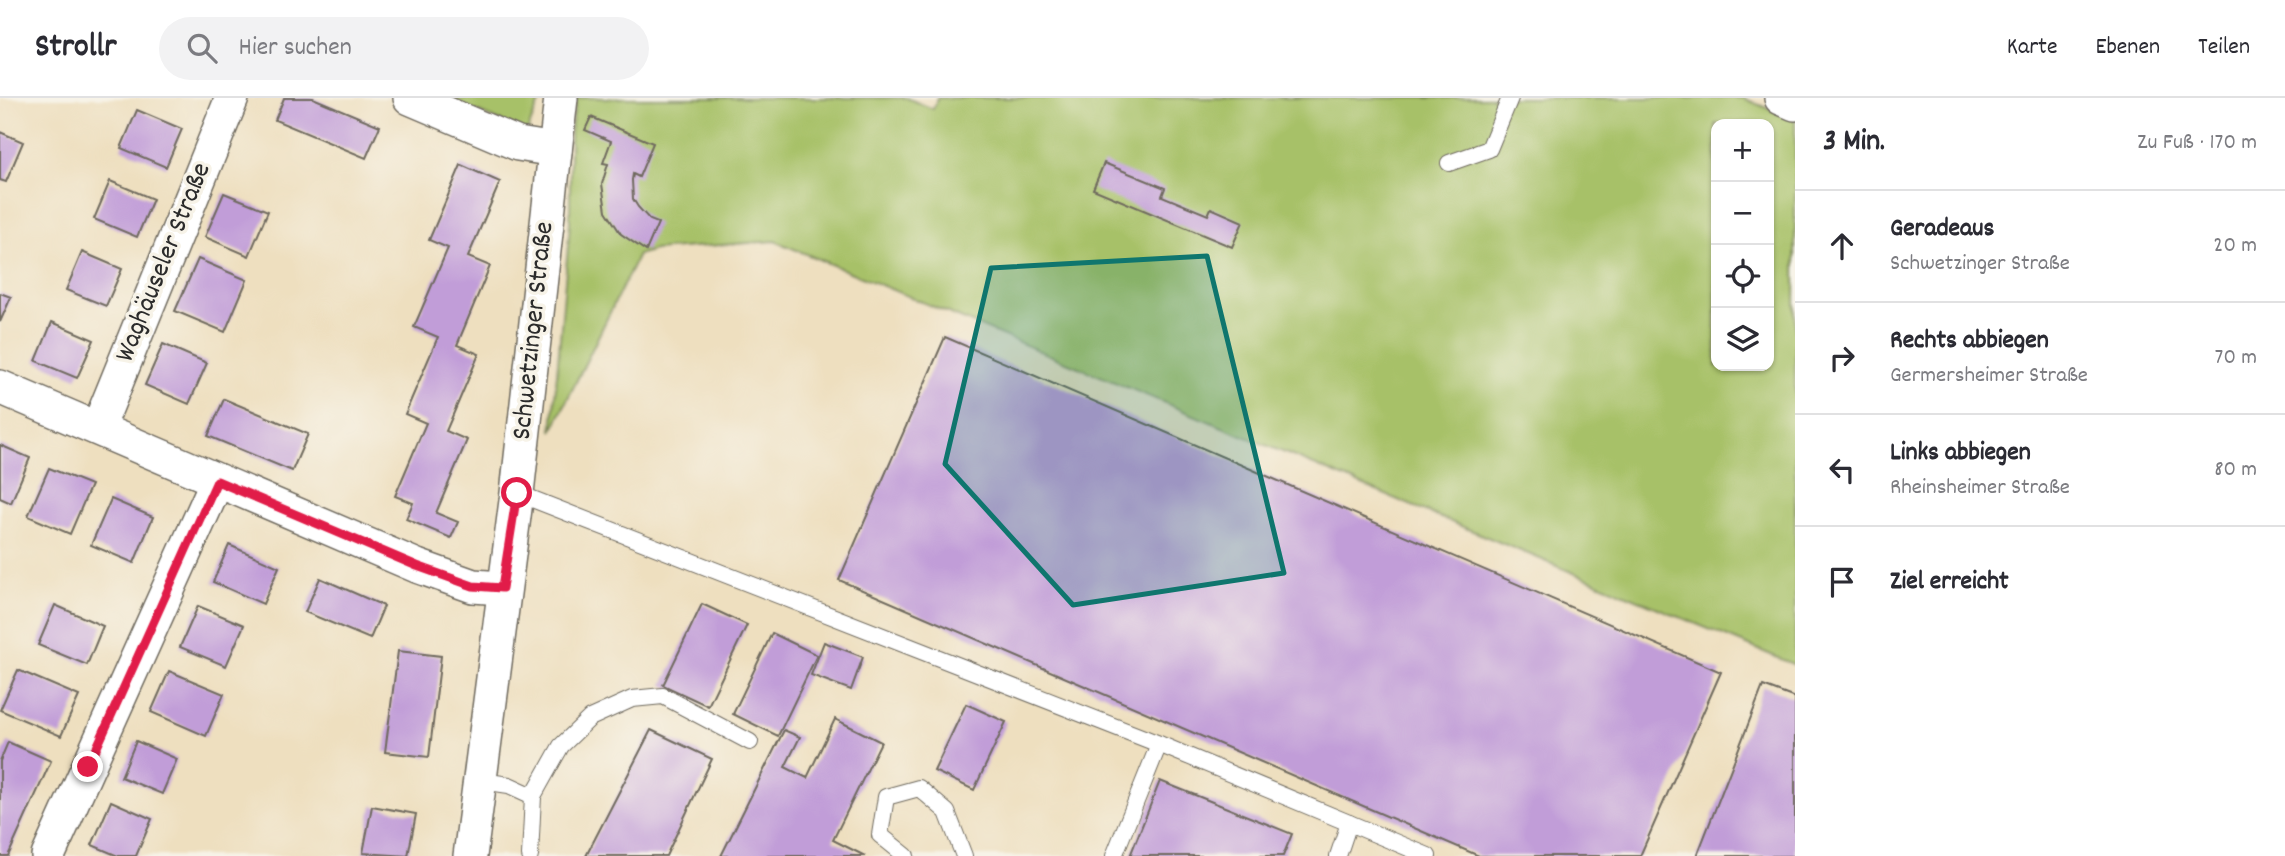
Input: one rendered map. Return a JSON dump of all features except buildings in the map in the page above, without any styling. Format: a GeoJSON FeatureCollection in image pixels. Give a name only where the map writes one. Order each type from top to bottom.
{"type":"FeatureCollection","features":[{"type":"Feature","properties":{"kind":"street","name":"Waghäuseler Straße"},"geometry":{"type":"LineString","coordinates":[[98,428],[232,98]]}},
{"type":"Feature","properties":{"kind":"street"},"geometry":{"type":"LineString","coordinates":[[410,98],[518,144],[555,150]]}},
{"type":"Feature","properties":{"kind":"street","name":"Schwetzinger Straße"},"geometry":{"type":"LineString","coordinates":[[470,856],[482,781],[502,588],[517,493],[561,98]]}},
{"type":"Feature","properties":{"kind":"street"},"geometry":{"type":"LineString","coordinates":[[1781,98],[1795,104]]}},
{"type":"Feature","properties":{"kind":"street"},"geometry":{"type":"LineString","coordinates":[[0,387],[417,566],[473,586],[502,588]]}},
{"type":"Feature","properties":{"kind":"street"},"geometry":{"type":"LineString","coordinates":[[48,856],[217,481]]}},
{"type":"Feature","properties":{"kind":"lane"},"geometry":{"type":"LineString","coordinates":[[1449,163],[1489,149],[1510,98]]}},
{"type":"Feature","properties":{"kind":"lane"},"geometry":{"type":"LineString","coordinates":[[517,493],[1159,744],[1428,856]]}},
{"type":"Feature","properties":{"kind":"lane"},"geometry":{"type":"LineString","coordinates":[[530,856],[533,796],[561,746],[590,718],[632,698],[663,696],[750,742]]}},
{"type":"Feature","properties":{"kind":"lane"},"geometry":{"type":"LineString","coordinates":[[1114,856],[1159,744]]}},
{"type":"Feature","properties":{"kind":"lane"},"geometry":{"type":"LineString","coordinates":[[482,781],[509,785],[533,796]]}},
{"type":"Feature","properties":{"kind":"lane"},"geometry":{"type":"LineString","coordinates":[[906,856],[880,835],[886,797],[919,788],[947,811],[964,856]]}},
{"type":"Feature","properties":{"kind":"lane"},"geometry":{"type":"LineString","coordinates":[[1338,856],[1349,823]]}},
{"type":"Feature","properties":{"kind":"highlighted area"},"geometry":{"type":"Polygon","coordinates":[[[1207,256],[1284,573],[1073,605],[945,464],[991,268],[1207,256]]]}},
{"type":"Feature","properties":{"kind":"green space"},"geometry":{"type":"Polygon","coordinates":[[[444,98],[541,98],[527,132],[444,98]]]}},
{"type":"Feature","properties":{"kind":"green space"},"geometry":{"type":"Polygon","coordinates":[[[577,98],[907,98],[933,109],[938,98],[1743,98],[1795,120],[1795,665],[775,241],[654,250],[638,255],[552,431],[570,223],[570,131],[577,98]]]}},
{"type":"Feature","properties":{"kind":"route"},"geometry":{"type":"LineString","coordinates":[[88,767],[217,481],[417,566],[473,586],[502,588],[517,493]]}}]}
